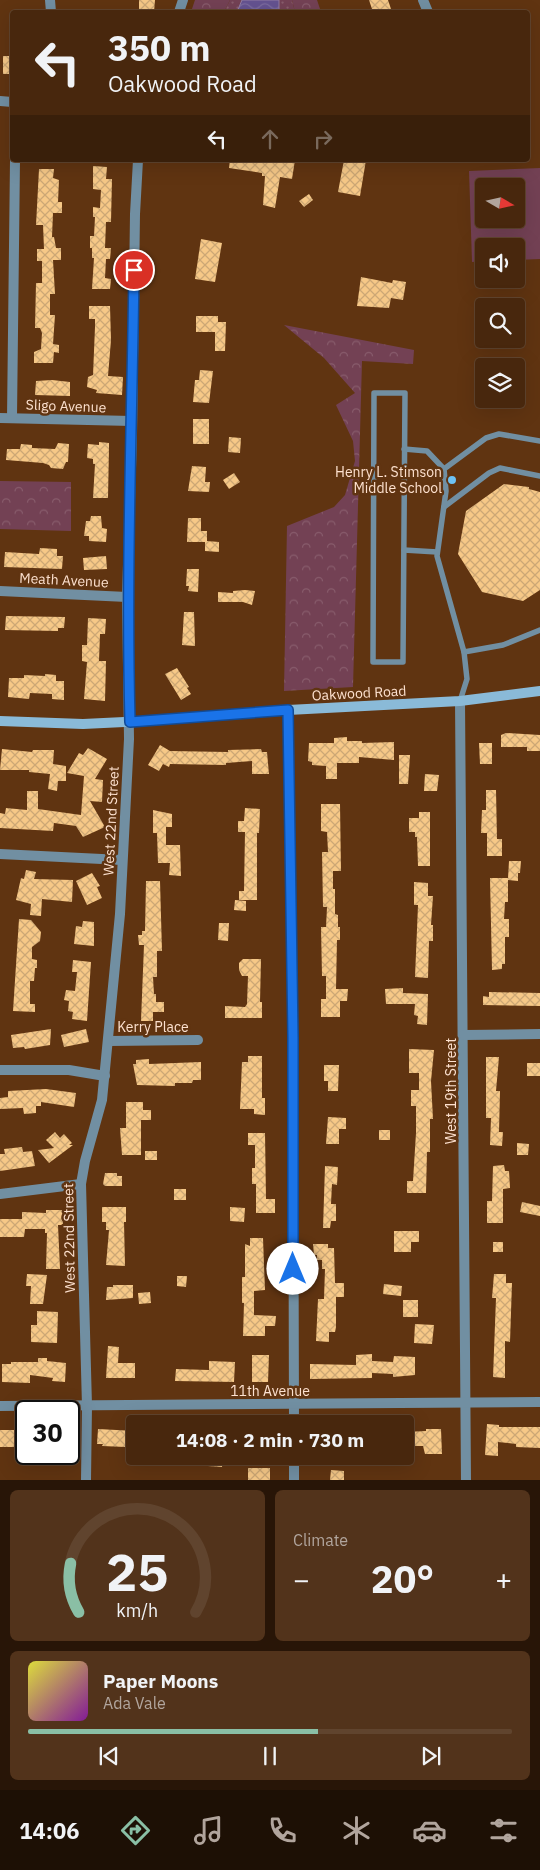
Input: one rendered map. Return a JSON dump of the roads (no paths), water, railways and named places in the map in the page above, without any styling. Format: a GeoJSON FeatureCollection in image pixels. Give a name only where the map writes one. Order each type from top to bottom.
{"type":"FeatureCollection","features":[{"type":"Feature","properties":{"kind":"main road","name":"Oakwood Road"},"geometry":{"type":"LineString","coordinates":[[0,721],[74,724],[130,722],[288,710],[460,701],[540,691]]}},
{"type":"Feature","properties":{"kind":"street"},"geometry":{"type":"LineString","coordinates":[[12,418],[15,162]]}},
{"type":"Feature","properties":{"kind":"street","name":"West 22nd Street"},"geometry":{"type":"LineString","coordinates":[[86,1480],[87,1406],[81,1184],[84,1161],[102,1100],[109,1041],[130,722],[127,597],[135,214],[138,162]]}},
{"type":"Feature","properties":{"kind":"street","name":"Sligo Avenue"},"geometry":{"type":"LineString","coordinates":[[0,418],[132,422]]}},
{"type":"Feature","properties":{"kind":"street","name":"Meath Avenue"},"geometry":{"type":"LineString","coordinates":[[0,591],[127,597]]}},
{"type":"Feature","properties":{"kind":"street","name":"West 19th Street"},"geometry":{"type":"LineString","coordinates":[[460,701],[466,1480]]}},
{"type":"Feature","properties":{"kind":"street"},"geometry":{"type":"LineString","coordinates":[[288,710],[293,1037],[294,1415]]}},
{"type":"Feature","properties":{"kind":"street"},"geometry":{"type":"LineString","coordinates":[[0,854],[122,860]]}},
{"type":"Feature","properties":{"kind":"street"},"geometry":{"type":"LineString","coordinates":[[464,1035],[540,1034]]}},
{"type":"Feature","properties":{"kind":"street","name":"Kerry Place"},"geometry":{"type":"LineString","coordinates":[[109,1041],[198,1040]]}},
{"type":"Feature","properties":{"kind":"street"},"geometry":{"type":"LineString","coordinates":[[0,1070],[70,1070],[105,1076]]}},
{"type":"Feature","properties":{"kind":"street"},"geometry":{"type":"LineString","coordinates":[[0,1194],[81,1184]]}},
{"type":"Feature","properties":{"kind":"street","name":"11th Avenue"},"geometry":{"type":"LineString","coordinates":[[0,1406],[540,1402]]}},
{"type":"Feature","properties":{"kind":"street"},"geometry":{"type":"LineString","coordinates":[[294,1465],[294,1480]]}},
{"type":"Feature","properties":{"kind":"lane"},"geometry":{"type":"LineString","coordinates":[[374,393],[405,393],[404,449],[403,662],[373,662],[374,393]]}},
{"type":"Feature","properties":{"kind":"lane"},"geometry":{"type":"LineString","coordinates":[[444,469],[486,438],[499,434],[540,441]]}},
{"type":"Feature","properties":{"kind":"lane"},"geometry":{"type":"LineString","coordinates":[[404,449],[427,451],[444,469],[446,491],[437,552],[464,652],[467,679],[460,701]]}},
{"type":"Feature","properties":{"kind":"lane"},"geometry":{"type":"LineString","coordinates":[[444,507],[489,473],[500,468],[540,476]]}},
{"type":"Feature","properties":{"kind":"lane"},"geometry":{"type":"LineString","coordinates":[[404,550],[437,552]]}},
{"type":"Feature","properties":{"kind":"lane"},"geometry":{"type":"LineString","coordinates":[[464,652],[503,645],[540,630]]}},
{"type":"Feature","properties":{"kind":"water"},"geometry":{"type":"Polygon","coordinates":[[[242,0],[279,0],[279,10],[238,10],[242,0]]]}},
{"type":"Feature","properties":{"kind":"place","name":"Henry L. Stimson Middle School"},"geometry":{"type":"Point","coordinates":[452,480]}}]}
